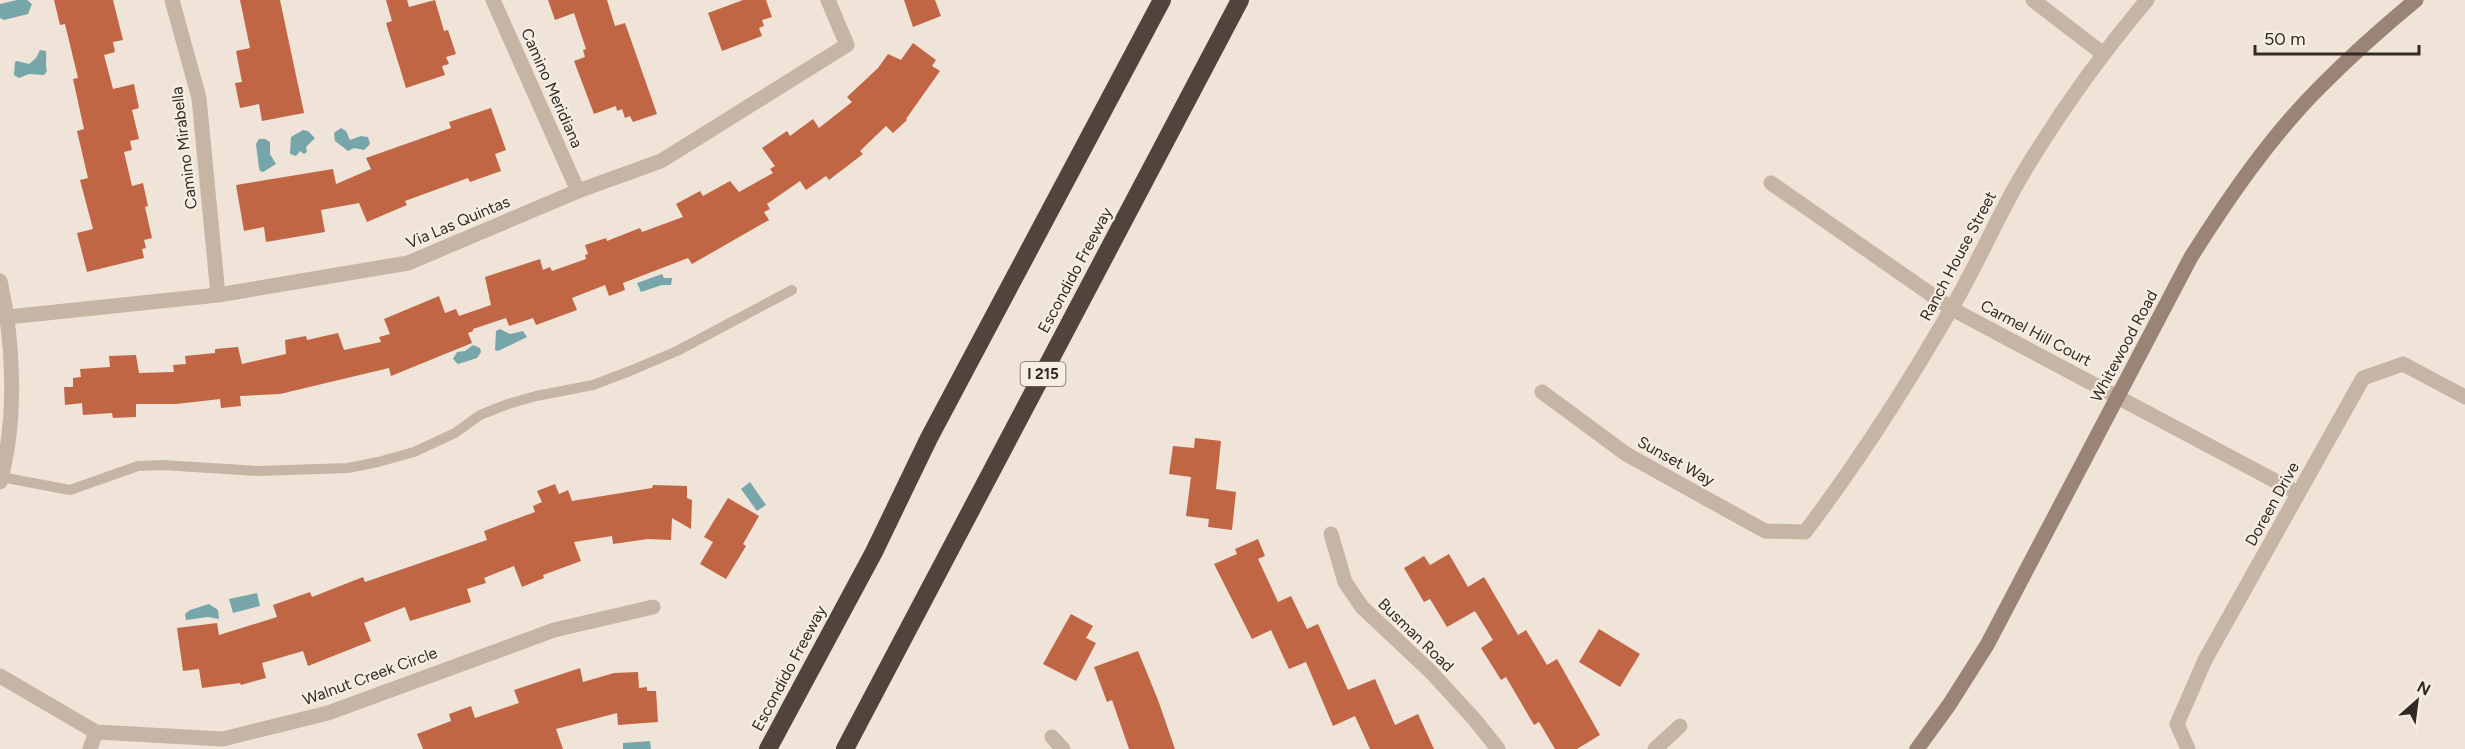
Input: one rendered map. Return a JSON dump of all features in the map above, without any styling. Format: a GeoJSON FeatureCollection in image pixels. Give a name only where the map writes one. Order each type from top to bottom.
{"type":"FeatureCollection","features":[{"type":"Feature","properties":{"kind":"highway","name":"Escondido Freeway"},"geometry":{"type":"LineString","coordinates":[[768,749],[874,552],[929,438],[1162,0]]}},
{"type":"Feature","properties":{"kind":"highway","name":"Escondido Freeway"},"geometry":{"type":"LineString","coordinates":[[845,749],[1240,0]]}},
{"type":"Feature","properties":{"kind":"main road","name":"Whitewood Road"},"geometry":{"type":"LineString","coordinates":[[1917,749],[1949,705],[1987,645],[2191,257],[2229,197],[2319,87],[2374,35],[2416,0]]}},
{"type":"Feature","properties":{"kind":"street","name":"Camino Mirabella"},"geometry":{"type":"LineString","coordinates":[[172,0],[199,98],[218,295]]}},
{"type":"Feature","properties":{"kind":"street","name":"Camino Meridiana"},"geometry":{"type":"LineString","coordinates":[[493,0],[578,191]]}},
{"type":"Feature","properties":{"kind":"street","name":"Via Las Quintas"},"geometry":{"type":"LineString","coordinates":[[8,317],[218,295],[408,263],[578,191],[661,161],[847,45],[828,0]]}},
{"type":"Feature","properties":{"kind":"street"},"geometry":{"type":"LineString","coordinates":[[2033,0],[2102,53]]}},
{"type":"Feature","properties":{"kind":"street","name":"Ranch House Street"},"geometry":{"type":"LineString","coordinates":[[1805,532],[1835,492],[1952,309],[2018,183],[2054,122],[2102,53],[2147,0]]}},
{"type":"Feature","properties":{"kind":"street","name":"Carmel Hill Court"},"geometry":{"type":"LineString","coordinates":[[1771,183],[1952,309],[2298,493]]}},
{"type":"Feature","properties":{"kind":"street"},"geometry":{"type":"LineString","coordinates":[[0,281],[8,317],[12,373],[7,442],[1,480]]}},
{"type":"Feature","properties":{"kind":"street","name":"Doreen Drive"},"geometry":{"type":"LineString","coordinates":[[2188,749],[2176,724],[2205,660],[2363,378],[2403,364],[2465,397]]}},
{"type":"Feature","properties":{"kind":"street","name":"Sunset Way"},"geometry":{"type":"LineString","coordinates":[[1542,392],[1626,454],[1765,531],[1805,532]]}},
{"type":"Feature","properties":{"kind":"street","name":"Busman Road"},"geometry":{"type":"LineString","coordinates":[[1331,534],[1345,582],[1362,607],[1431,672],[1498,749]]}},
{"type":"Feature","properties":{"kind":"street","name":"Walnut Creek Circle"},"geometry":{"type":"LineString","coordinates":[[0,676],[96,732],[223,739],[328,713],[554,630],[653,607]]}},
{"type":"Feature","properties":{"kind":"street"},"geometry":{"type":"LineString","coordinates":[[1655,749],[1680,726]]}},
{"type":"Feature","properties":{"kind":"street"},"geometry":{"type":"LineString","coordinates":[[90,749],[96,732]]}},
{"type":"Feature","properties":{"kind":"lane"},"geometry":{"type":"LineString","coordinates":[[1,480],[70,490],[138,466],[162,465],[270,471],[348,468],[378,462],[414,452],[455,433],[480,416],[508,404],[593,385],[677,351],[792,290]]}},
{"type":"Feature","properties":{"kind":"water"},"geometry":{"type":"Polygon","coordinates":[[[27,0],[32,4],[28,14],[4,20],[0,18],[0,4],[27,0]]]}},
{"type":"Feature","properties":{"kind":"water"},"geometry":{"type":"Polygon","coordinates":[[[40,50],[46,51],[47,71],[44,75],[29,74],[19,78],[14,75],[15,62],[29,64],[40,50]]]}},
{"type":"Feature","properties":{"kind":"water"},"geometry":{"type":"Polygon","coordinates":[[[341,128],[346,131],[350,140],[361,136],[368,137],[370,144],[364,150],[354,148],[348,151],[335,141],[334,133],[341,128]]]}},
{"type":"Feature","properties":{"kind":"water"},"geometry":{"type":"Polygon","coordinates":[[[303,130],[308,131],[315,138],[306,147],[307,152],[304,154],[300,151],[296,156],[290,154],[291,137],[303,130]]]}},
{"type":"Feature","properties":{"kind":"water"},"geometry":{"type":"Polygon","coordinates":[[[259,139],[270,142],[270,154],[276,164],[263,172],[259,168],[256,144],[259,139]]]}},
{"type":"Feature","properties":{"kind":"water"},"geometry":{"type":"Polygon","coordinates":[[[662,274],[664,278],[672,278],[671,285],[662,285],[641,292],[637,283],[662,274]]]}},
{"type":"Feature","properties":{"kind":"water"},"geometry":{"type":"Polygon","coordinates":[[[500,329],[510,334],[523,331],[527,337],[498,351],[495,350],[496,331],[500,329]]]}},
{"type":"Feature","properties":{"kind":"water"},"geometry":{"type":"Polygon","coordinates":[[[473,345],[480,348],[481,352],[477,358],[458,364],[453,359],[457,352],[465,351],[473,345]]]}},
{"type":"Feature","properties":{"kind":"water"},"geometry":{"type":"Polygon","coordinates":[[[750,482],[766,505],[757,511],[741,489],[750,482]]]}},
{"type":"Feature","properties":{"kind":"water"},"geometry":{"type":"Polygon","coordinates":[[[257,593],[260,606],[233,613],[229,599],[257,593]]]}},
{"type":"Feature","properties":{"kind":"water"},"geometry":{"type":"Polygon","coordinates":[[[209,604],[218,610],[219,619],[208,617],[186,620],[185,614],[190,610],[209,604]]]}},
{"type":"Feature","properties":{"kind":"water"},"geometry":{"type":"Polygon","coordinates":[[[650,741],[651,749],[623,749],[623,743],[650,741]]]}},
{"type":"Feature","properties":{"kind":"building"},"geometry":{"type":"Polygon","coordinates":[[[54,0],[113,0],[123,40],[113,42],[115,52],[104,55],[113,89],[134,84],[139,108],[132,110],[139,139],[130,141],[132,150],[124,152],[132,186],[143,183],[148,206],[145,207],[152,238],[144,240],[146,248],[142,249],[144,258],[87,272],[77,233],[93,229],[80,180],[88,178],[77,131],[84,129],[73,79],[78,78],[65,24],[60,25],[54,0]]]}},
{"type":"Feature","properties":{"kind":"building"},"geometry":{"type":"Polygon","coordinates":[[[240,0],[280,0],[304,113],[262,121],[259,104],[240,108],[235,83],[242,82],[236,51],[250,48],[240,0]]]}},
{"type":"Feature","properties":{"kind":"building"},"geometry":{"type":"Polygon","coordinates":[[[386,0],[407,0],[409,7],[435,0],[444,31],[448,30],[456,54],[446,57],[449,64],[442,66],[445,75],[406,88],[386,23],[392,21],[386,0]]]}},
{"type":"Feature","properties":{"kind":"building"},"geometry":{"type":"Polygon","coordinates":[[[548,0],[607,0],[615,26],[625,23],[657,114],[633,122],[630,116],[625,118],[622,109],[617,111],[616,106],[594,114],[574,61],[585,57],[583,50],[586,49],[574,13],[555,20],[548,0]]]}},
{"type":"Feature","properties":{"kind":"building"},"geometry":{"type":"Polygon","coordinates":[[[743,0],[766,0],[772,17],[762,20],[764,26],[759,28],[762,36],[722,51],[708,13],[743,0]]]}},
{"type":"Feature","properties":{"kind":"building"},"geometry":{"type":"Polygon","coordinates":[[[904,0],[935,0],[941,16],[913,27],[904,0]]]}},
{"type":"Feature","properties":{"kind":"building"},"geometry":{"type":"Polygon","coordinates":[[[913,43],[936,60],[932,66],[940,71],[907,120],[893,133],[886,126],[860,151],[863,154],[829,180],[826,176],[806,190],[800,181],[767,204],[770,209],[764,212],[769,220],[692,264],[688,258],[623,283],[625,290],[609,296],[605,285],[572,298],[577,310],[536,325],[533,318],[509,326],[506,318],[473,329],[468,333],[472,343],[391,376],[389,368],[280,394],[240,396],[241,406],[221,408],[220,399],[176,404],[136,404],[136,417],[113,418],[112,413],[83,415],[82,403],[65,405],[64,387],[73,387],[73,378],[81,377],[80,369],[110,367],[109,356],[136,355],[139,373],[174,372],[173,365],[186,364],[185,356],[215,353],[215,349],[238,347],[242,364],[286,354],[285,340],[306,336],[307,340],[338,333],[344,350],[381,342],[379,337],[390,334],[384,319],[439,296],[445,313],[456,309],[459,316],[491,305],[485,277],[540,259],[543,270],[550,267],[552,271],[586,259],[585,255],[588,254],[585,245],[606,238],[607,241],[640,228],[642,232],[683,217],[676,204],[700,191],[703,196],[730,181],[739,192],[773,173],[770,169],[775,166],[762,148],[787,131],[790,136],[813,119],[819,128],[852,102],[847,97],[878,68],[888,54],[901,60],[913,43]]]}},
{"type":"Feature","properties":{"kind":"building"},"geometry":{"type":"Polygon","coordinates":[[[491,108],[506,150],[495,154],[501,171],[470,182],[468,178],[405,201],[407,205],[367,222],[359,203],[321,210],[325,232],[266,242],[264,227],[244,231],[236,185],[333,169],[336,184],[371,169],[366,158],[451,128],[449,122],[491,108]]]}},
{"type":"Feature","properties":{"kind":"building"},"geometry":{"type":"Polygon","coordinates":[[[1195,438],[1221,441],[1216,489],[1236,492],[1232,530],[1208,527],[1209,519],[1186,516],[1191,477],[1169,474],[1173,446],[1194,448],[1195,438]]]}},
{"type":"Feature","properties":{"kind":"building"},"geometry":{"type":"Polygon","coordinates":[[[555,484],[559,494],[568,490],[572,501],[652,488],[653,485],[687,486],[687,498],[692,500],[691,529],[672,518],[671,540],[648,539],[613,544],[612,536],[574,542],[581,561],[543,575],[544,578],[522,587],[514,566],[484,578],[486,583],[467,589],[471,602],[410,621],[405,607],[364,623],[371,641],[308,666],[303,651],[262,663],[266,678],[241,685],[240,683],[202,688],[199,669],[183,671],[177,628],[217,623],[219,635],[277,617],[273,605],[310,592],[312,597],[363,577],[365,582],[487,540],[484,531],[535,512],[533,506],[542,502],[537,491],[555,484]]]}},
{"type":"Feature","properties":{"kind":"building"},"geometry":{"type":"Polygon","coordinates":[[[728,498],[759,516],[743,544],[746,546],[726,579],[700,564],[713,542],[704,537],[728,498]]]}},
{"type":"Feature","properties":{"kind":"building"},"geometry":{"type":"Polygon","coordinates":[[[1258,539],[1265,556],[1258,559],[1278,602],[1291,596],[1307,629],[1318,624],[1348,690],[1375,679],[1395,725],[1418,714],[1434,749],[1370,749],[1355,716],[1333,726],[1306,662],[1289,669],[1271,630],[1252,639],[1214,564],[1237,554],[1235,549],[1258,539]]]}},
{"type":"Feature","properties":{"kind":"building"},"geometry":{"type":"Polygon","coordinates":[[[1449,554],[1468,587],[1484,577],[1518,635],[1526,630],[1547,665],[1557,659],[1600,735],[1577,749],[1555,749],[1539,722],[1534,725],[1506,677],[1501,680],[1481,648],[1493,640],[1475,611],[1447,627],[1430,599],[1424,602],[1404,568],[1424,556],[1430,565],[1449,554]]]}},
{"type":"Feature","properties":{"kind":"building"},"geometry":{"type":"Polygon","coordinates":[[[1071,614],[1093,626],[1086,638],[1096,643],[1076,681],[1043,664],[1071,614]]]}},
{"type":"Feature","properties":{"kind":"building"},"geometry":{"type":"Polygon","coordinates":[[[1599,629],[1640,654],[1620,687],[1579,662],[1599,629]]]}},
{"type":"Feature","properties":{"kind":"building"},"geometry":{"type":"Polygon","coordinates":[[[1138,651],[1175,749],[1129,749],[1112,700],[1107,702],[1094,667],[1138,651]]]}},
{"type":"Feature","properties":{"kind":"building"},"geometry":{"type":"Polygon","coordinates":[[[580,668],[583,682],[614,673],[638,672],[639,688],[647,687],[647,691],[656,691],[658,722],[618,725],[617,713],[556,729],[563,749],[423,749],[417,734],[451,721],[449,714],[471,706],[475,718],[519,703],[514,690],[580,668]]]}}]}
